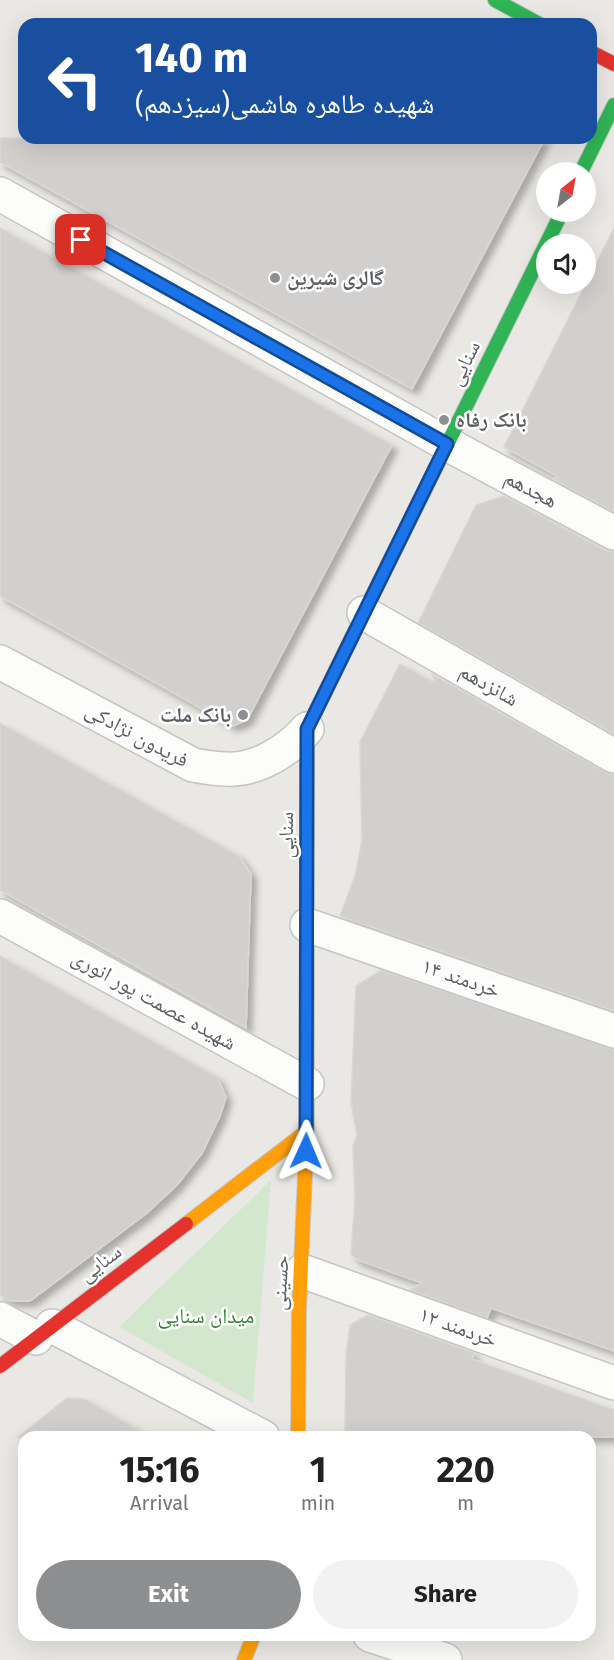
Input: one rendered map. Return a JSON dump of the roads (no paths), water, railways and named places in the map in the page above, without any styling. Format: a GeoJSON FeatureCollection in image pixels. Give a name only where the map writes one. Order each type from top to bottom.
{"type":"FeatureCollection","features":[{"type":"Feature","properties":{"kind":"street"},"geometry":{"type":"LineString","coordinates":[[495,0],[528,18]]}},
{"type":"Feature","properties":{"kind":"street"},"geometry":{"type":"LineString","coordinates":[[597,55],[614,64]]}},
{"type":"Feature","properties":{"kind":"street"},"geometry":{"type":"LineString","coordinates":[[597,140],[614,105]]}},
{"type":"Feature","properties":{"kind":"street"},"geometry":{"type":"LineString","coordinates":[[586,162],[595,144]]}},
{"type":"Feature","properties":{"kind":"street","name":"هجدهم"},"geometry":{"type":"LineString","coordinates":[[0,194],[447,444],[614,533]]}},
{"type":"Feature","properties":{"kind":"street","name":"سنایی"},"geometry":{"type":"LineString","coordinates":[[0,1366],[307,1131],[307,729],[557,222]]}},
{"type":"Feature","properties":{"kind":"street","name":"شانزدهم"},"geometry":{"type":"LineString","coordinates":[[364,613],[614,756]]}},
{"type":"Feature","properties":{"kind":"street","name":"فریدون نژادکی"},"geometry":{"type":"LineString","coordinates":[[0,662],[193,765],[228,770],[263,762],[293,745],[307,729]]}},
{"type":"Feature","properties":{"kind":"street","name":"شهیده عصمت پور انوری"},"geometry":{"type":"LineString","coordinates":[[0,916],[307,1084]]}},
{"type":"Feature","properties":{"kind":"street","name":"خردمند ۱۴"},"geometry":{"type":"LineString","coordinates":[[307,925],[614,1031]]}},
{"type":"Feature","properties":{"kind":"street","name":"حسینی"},"geometry":{"type":"LineString","coordinates":[[298,1431],[299,1309],[307,1131]]}},
{"type":"Feature","properties":{"kind":"street","name":"خردمند ۱۲"},"geometry":{"type":"LineString","coordinates":[[302,1271],[614,1383]]}},
{"type":"Feature","properties":{"kind":"street"},"geometry":{"type":"LineString","coordinates":[[0,1319],[44,1332],[250,1431]]}},
{"type":"Feature","properties":{"kind":"street"},"geometry":{"type":"LineString","coordinates":[[244,1660],[252,1641]]}},
{"type":"Feature","properties":{"kind":"street"},"geometry":{"type":"LineString","coordinates":[[388,1641],[445,1660]]}},
{"type":"Feature","properties":{"kind":"place","name":"گالری شیرین"},"geometry":{"type":"Point","coordinates":[275,278]}},
{"type":"Feature","properties":{"kind":"place","name":"بانک رفاه"},"geometry":{"type":"Point","coordinates":[444,420]}},
{"type":"Feature","properties":{"kind":"place","name":"بانک ملت"},"geometry":{"type":"Point","coordinates":[243,715]}},
{"type":"Feature","properties":{"kind":"park label","name":"میدان سنایی"},"geometry":{"type":"Point","coordinates":[206,1316]}}]}
